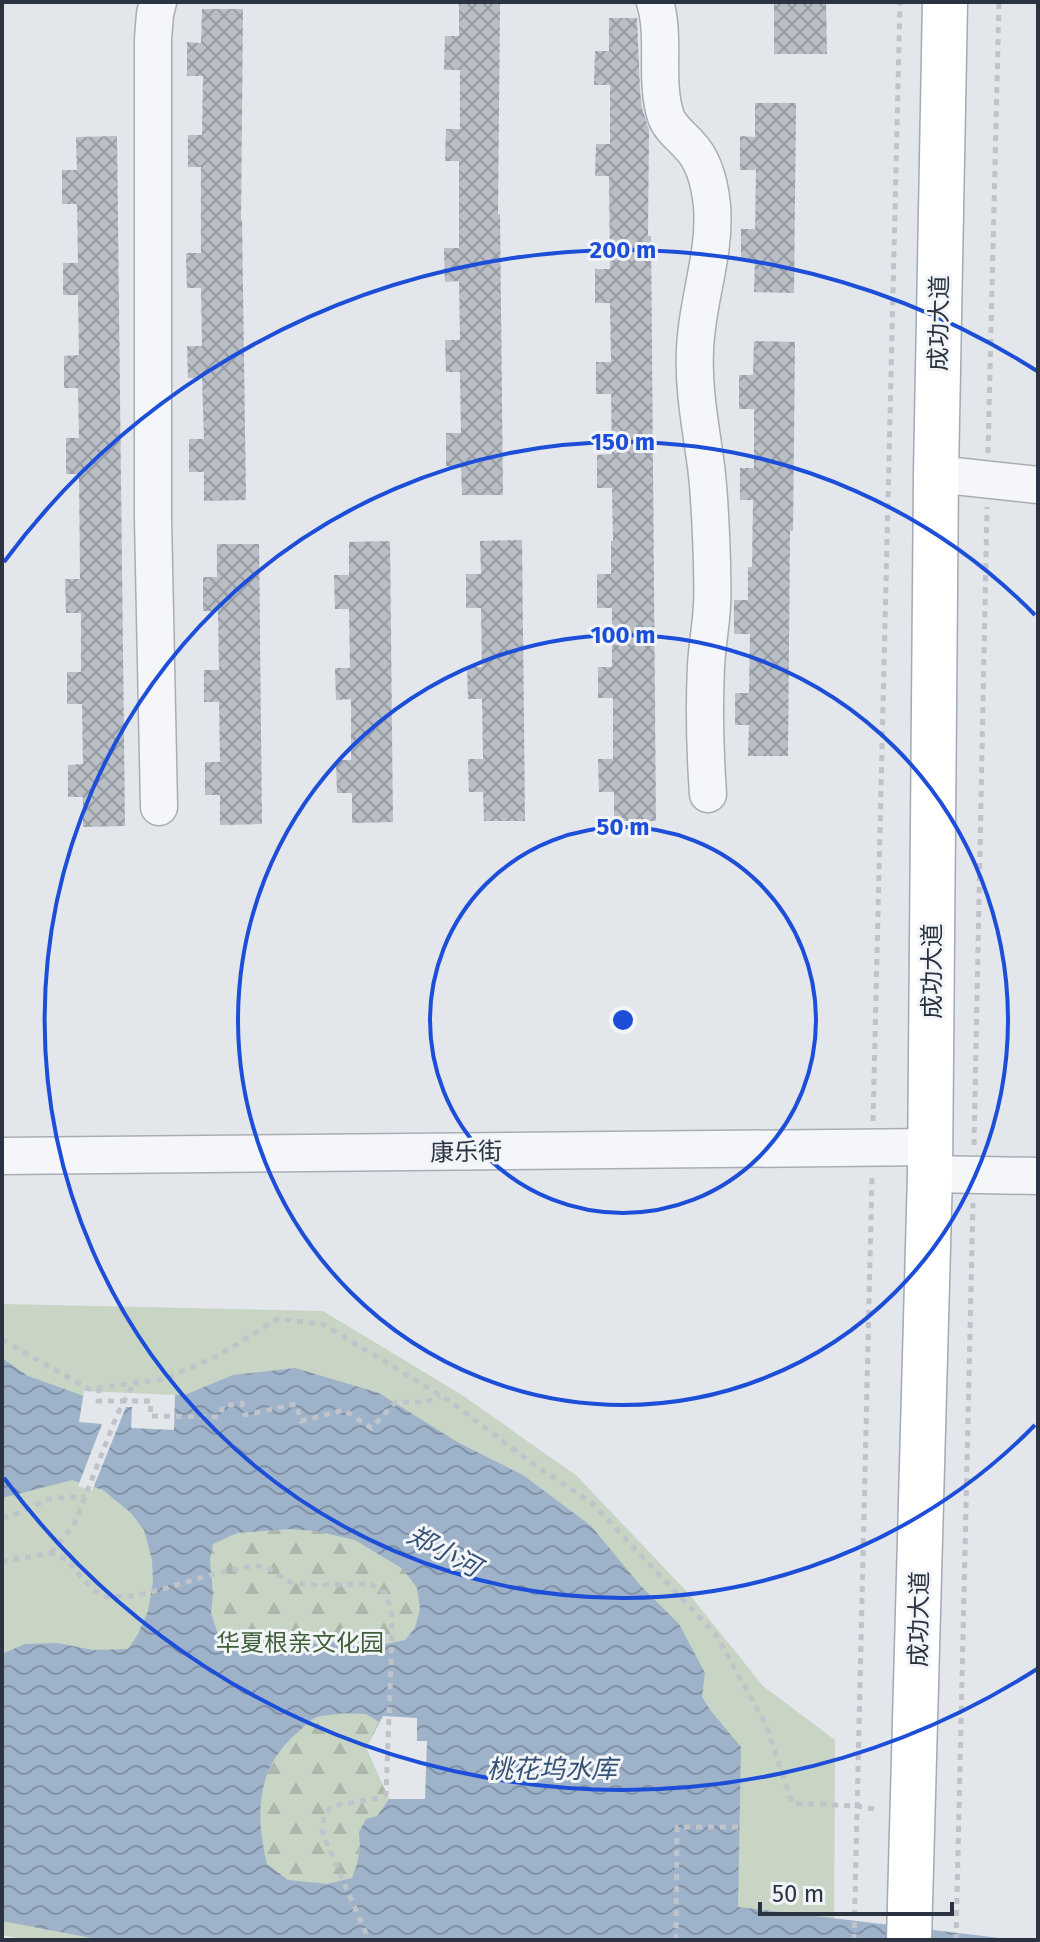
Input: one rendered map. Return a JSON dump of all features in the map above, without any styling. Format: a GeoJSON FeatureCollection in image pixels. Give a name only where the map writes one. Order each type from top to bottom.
{"type":"FeatureCollection","features":[{"type":"Feature","properties":{"kind":"main road","name":"成功大道"},"geometry":{"type":"LineString","coordinates":[[910,1928],[931,1161],[936,474],[945,2]]}},
{"type":"Feature","properties":{"kind":"street"},"geometry":{"type":"LineString","coordinates":[[158,2],[153,39],[153,518],[159,807]]}},
{"type":"Feature","properties":{"kind":"street"},"geometry":{"type":"LineString","coordinates":[[655,2],[666,115],[702,163],[712,208],[710,262],[697,316],[694,353],[709,492],[712,559],[713,602],[706,665],[705,759],[708,794]]}},
{"type":"Feature","properties":{"kind":"street"},"geometry":{"type":"LineString","coordinates":[[936,474],[1038,485]]}},
{"type":"Feature","properties":{"kind":"street","name":"康乐街"},"geometry":{"type":"LineString","coordinates":[[2,1156],[873,1148],[931,1161],[973,1175],[1038,1176]]}},
{"type":"Feature","properties":{"kind":"path"},"geometry":{"type":"LineString","coordinates":[[854,1940],[900,2]]}},
{"type":"Feature","properties":{"kind":"path"},"geometry":{"type":"LineString","coordinates":[[956,1940],[999,2]]}},
{"type":"Feature","properties":{"kind":"path"},"geometry":{"type":"LineString","coordinates":[[2,1340],[89,1389],[164,1379],[218,1356],[277,1319],[323,1324],[440,1396],[591,1502],[716,1635],[766,1725],[792,1803],[857,1806],[914,1817]]}},
{"type":"Feature","properties":{"kind":"path"},"geometry":{"type":"LineString","coordinates":[[51,1553],[74,1525],[117,1415],[133,1383]]}},
{"type":"Feature","properties":{"kind":"path"},"geometry":{"type":"LineString","coordinates":[[99,1387],[98,1401],[151,1401],[150,1416],[219,1417],[223,1406],[242,1403],[245,1415],[296,1404],[301,1421],[344,1410],[371,1428],[396,1402],[426,1402],[440,1396]]}},
{"type":"Feature","properties":{"kind":"path"},"geometry":{"type":"LineString","coordinates":[[2,1518],[49,1499],[85,1496]]}},
{"type":"Feature","properties":{"kind":"path"},"geometry":{"type":"LineString","coordinates":[[2,1559],[51,1553],[66,1559],[93,1590],[106,1597],[149,1593],[253,1566],[265,1566],[290,1582],[309,1585],[371,1584],[385,1593],[391,1608],[392,1639],[386,1794],[330,1808],[324,1816],[322,1830],[369,1940]]}},
{"type":"Feature","properties":{"kind":"path"},"geometry":{"type":"LineString","coordinates":[[676,1940],[677,1827],[739,1827]]}},
{"type":"Feature","properties":{"kind":"green space","name":"华夏根亲文化园"},"geometry":{"type":"Polygon","coordinates":[[[2,1304],[323,1311],[462,1395],[577,1476],[689,1594],[763,1686],[835,1740],[834,1940],[27,1940],[2,1935],[2,1304]]]}},
{"type":"Feature","properties":{"kind":"green space"},"geometry":{"type":"Polygon","coordinates":[[[290,1529],[355,1540],[403,1569],[417,1588],[420,1609],[415,1628],[405,1640],[381,1645],[336,1641],[282,1651],[236,1650],[225,1646],[211,1614],[212,1544],[237,1533],[290,1529]]]}},
{"type":"Feature","properties":{"kind":"green space"},"geometry":{"type":"Polygon","coordinates":[[[341,1713],[366,1714],[379,1722],[389,1799],[377,1816],[359,1832],[360,1848],[352,1877],[327,1884],[288,1880],[267,1864],[260,1810],[266,1777],[283,1747],[309,1722],[317,1717],[341,1713]]]}},
{"type":"Feature","properties":{"kind":"water","name":"桃花坞水库"},"geometry":{"type":"Polygon","coordinates":[[[2,1358],[28,1376],[84,1396],[185,1395],[233,1375],[295,1368],[379,1393],[459,1443],[523,1475],[591,1526],[640,1585],[679,1624],[705,1673],[702,1697],[741,1747],[738,1907],[1017,1940],[102,1940],[2,1921],[2,1654],[25,1644],[57,1643],[93,1650],[128,1649],[148,1611],[153,1581],[152,1560],[144,1530],[131,1513],[103,1490],[72,1480],[2,1498],[2,1358]],[[290,1529],[237,1533],[213,1544],[210,1559],[211,1614],[225,1646],[236,1650],[282,1651],[336,1641],[381,1645],[405,1640],[415,1628],[420,1609],[417,1588],[403,1569],[355,1540],[290,1529]],[[341,1713],[317,1717],[309,1722],[283,1747],[266,1777],[260,1810],[267,1864],[288,1880],[327,1884],[352,1878],[360,1848],[359,1832],[366,1819],[377,1816],[389,1799],[366,1748],[379,1722],[366,1714],[341,1713]]]}},
{"type":"Feature","properties":{"kind":"pier"},"geometry":{"type":"Polygon","coordinates":[[[84,1391],[175,1395],[174,1430],[131,1428],[132,1407],[126,1407],[92,1491],[78,1486],[102,1424],[79,1422],[84,1391]]]}},
{"type":"Feature","properties":{"kind":"pier"},"geometry":{"type":"Polygon","coordinates":[[[383,1716],[417,1718],[417,1741],[427,1741],[425,1799],[389,1799],[366,1748],[383,1716]]]}},
{"type":"Feature","properties":{"kind":"building"},"geometry":{"type":"Polygon","coordinates":[[[774,2],[826,2],[827,54],[774,54],[774,2]]]}},
{"type":"Feature","properties":{"kind":"building"},"geometry":{"type":"Polygon","coordinates":[[[459,3],[500,3],[498,214],[503,495],[462,495],[461,466],[446,466],[446,433],[461,433],[460,372],[446,372],[445,340],[460,340],[459,281],[445,282],[444,248],[459,248],[459,161],[445,161],[446,129],[460,129],[460,70],[444,70],[445,36],[459,36],[459,3]]]}},
{"type":"Feature","properties":{"kind":"building"},"geometry":{"type":"Polygon","coordinates":[[[202,9],[243,9],[241,220],[246,500],[204,501],[204,472],[189,472],[189,439],[204,439],[202,378],[188,378],[187,346],[202,346],[201,288],[187,288],[186,253],[201,253],[201,167],[188,167],[188,135],[202,135],[203,76],[187,76],[187,42],[201,43],[202,9]]]}},
{"type":"Feature","properties":{"kind":"building"},"geometry":{"type":"Polygon","coordinates":[[[609,18],[637,18],[640,91],[649,130],[656,821],[614,821],[614,792],[599,792],[598,759],[613,759],[613,698],[598,698],[598,667],[612,667],[612,608],[597,608],[597,574],[611,574],[613,541],[612,488],[597,488],[597,455],[612,454],[611,394],[596,394],[596,362],[611,362],[610,303],[595,303],[595,269],[610,269],[609,176],[595,176],[596,144],[610,144],[610,85],[594,85],[595,51],[609,51],[609,18]]]}},
{"type":"Feature","properties":{"kind":"building"},"geometry":{"type":"Polygon","coordinates":[[[755,103],[796,103],[794,293],[754,292],[755,261],[741,261],[741,229],[755,229],[756,170],[740,170],[740,136],[755,137],[755,103]]]}},
{"type":"Feature","properties":{"kind":"building"},"geometry":{"type":"Polygon","coordinates":[[[117,136],[125,826],[83,827],[83,797],[68,797],[68,765],[83,764],[82,704],[67,704],[67,672],[81,672],[81,613],[66,613],[65,579],[80,579],[79,474],[66,474],[66,438],[79,438],[78,388],[64,388],[64,356],[79,355],[78,295],[63,295],[63,263],[78,263],[77,204],[62,204],[62,170],[77,170],[76,137],[117,136]]]}},
{"type":"Feature","properties":{"kind":"building"},"geometry":{"type":"Polygon","coordinates":[[[754,341],[795,342],[788,756],[748,756],[749,725],[735,725],[735,693],[749,693],[750,634],[734,634],[734,600],[748,600],[748,567],[752,567],[753,500],[740,500],[740,468],[754,468],[754,409],[739,409],[739,375],[753,375],[754,341]]]}},
{"type":"Feature","properties":{"kind":"building"},"geometry":{"type":"Polygon","coordinates":[[[522,540],[525,821],[484,821],[483,792],[469,792],[468,759],[483,759],[482,699],[468,699],[467,667],[482,667],[481,608],[466,608],[466,574],[481,574],[480,541],[522,540]]]}},
{"type":"Feature","properties":{"kind":"building"},"geometry":{"type":"Polygon","coordinates":[[[390,541],[393,822],[352,823],[352,793],[337,793],[336,760],[351,760],[351,699],[336,700],[335,668],[350,668],[349,609],[335,609],[334,575],[349,575],[349,542],[390,541]]]}},
{"type":"Feature","properties":{"kind":"building"},"geometry":{"type":"Polygon","coordinates":[[[217,544],[259,544],[262,824],[220,825],[220,795],[205,795],[205,762],[220,762],[219,702],[204,702],[204,670],[219,670],[218,611],[203,611],[203,577],[217,577],[217,544]]]}},
{"type":"Feature","properties":{"kind":"water label","name":"郑小河"},"geometry":{"type":"Point","coordinates":[444,1551]}}]}
